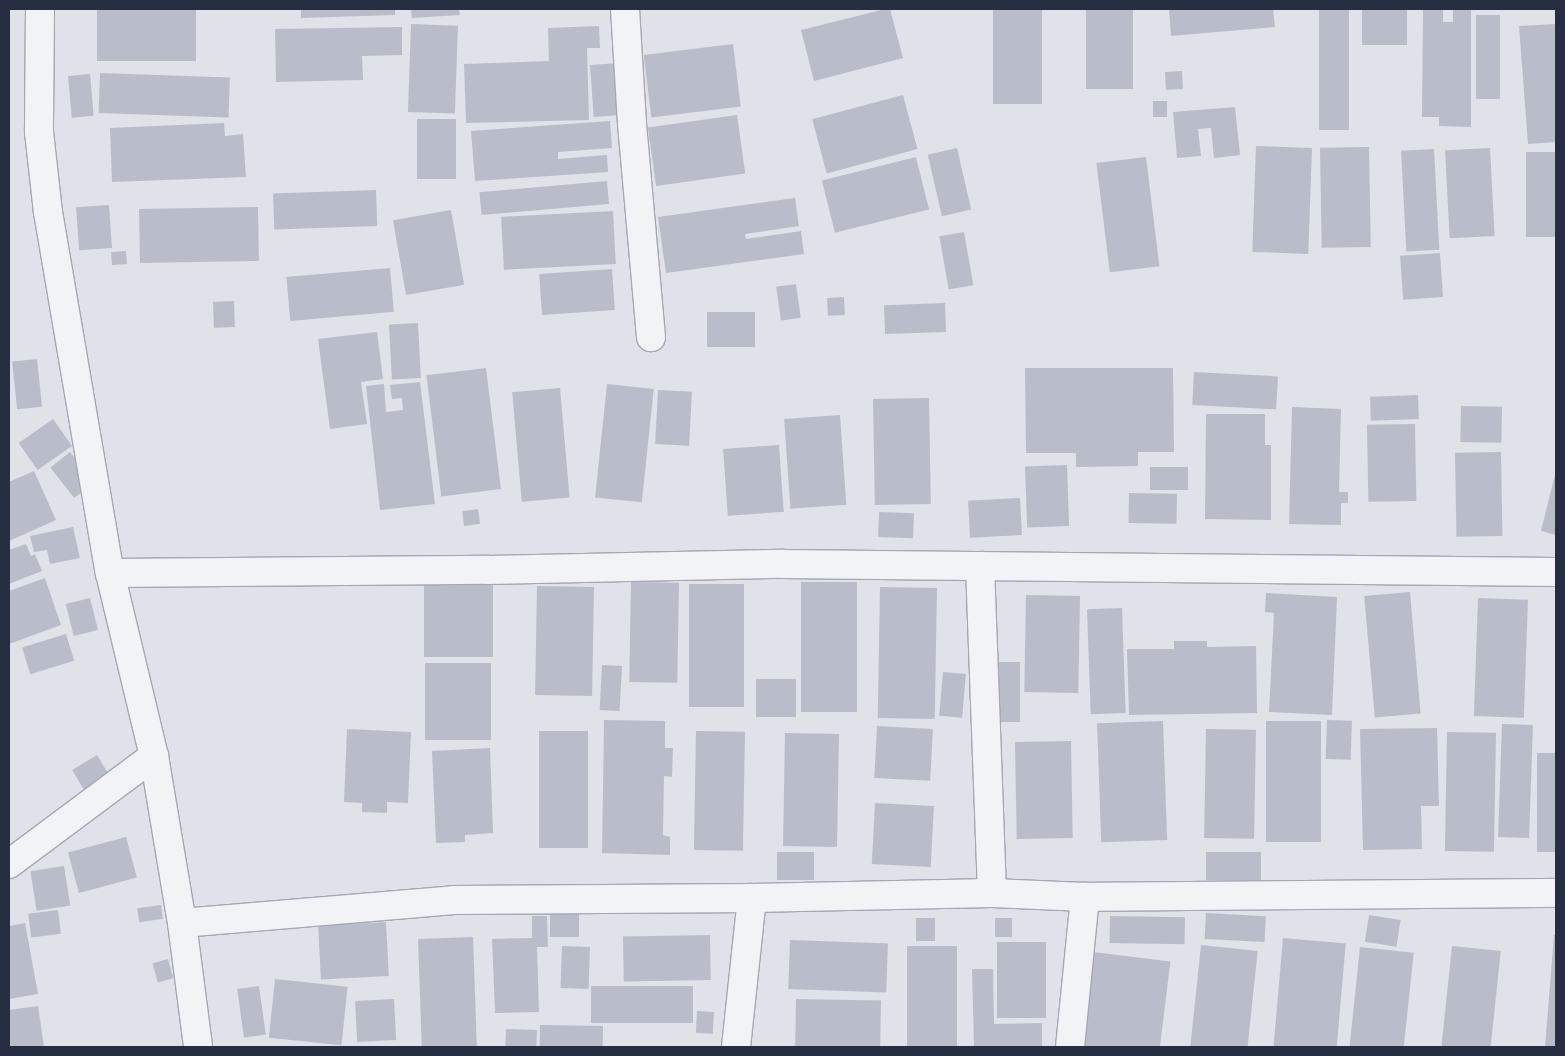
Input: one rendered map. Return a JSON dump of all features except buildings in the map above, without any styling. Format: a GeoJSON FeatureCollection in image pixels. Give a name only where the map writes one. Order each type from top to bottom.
{"type":"FeatureCollection","features":[{"type":"Feature","properties":{"kind":"street"},"geometry":{"type":"LineString","coordinates":[[40,9],[39,132],[47,203],[110,573],[154,756],[182,923],[198,1047]]}},
{"type":"Feature","properties":{"kind":"street"},"geometry":{"type":"LineString","coordinates":[[625,9],[651,337]]}},
{"type":"Feature","properties":{"kind":"street"},"geometry":{"type":"LineString","coordinates":[[110,573],[488,570],[783,564],[1556,572]]}},
{"type":"Feature","properties":{"kind":"street"},"geometry":{"type":"LineString","coordinates":[[980,566],[992,893]]}},
{"type":"Feature","properties":{"kind":"street"},"geometry":{"type":"LineString","coordinates":[[9,864],[154,756]]}},
{"type":"Feature","properties":{"kind":"street"},"geometry":{"type":"LineString","coordinates":[[182,923],[454,900],[752,898],[992,893],[1085,897],[1556,893]]}},
{"type":"Feature","properties":{"kind":"street"},"geometry":{"type":"LineString","coordinates":[[1070,1047],[1085,897]]}},
{"type":"Feature","properties":{"kind":"street"},"geometry":{"type":"LineString","coordinates":[[736,1047],[752,898]]}}]}
